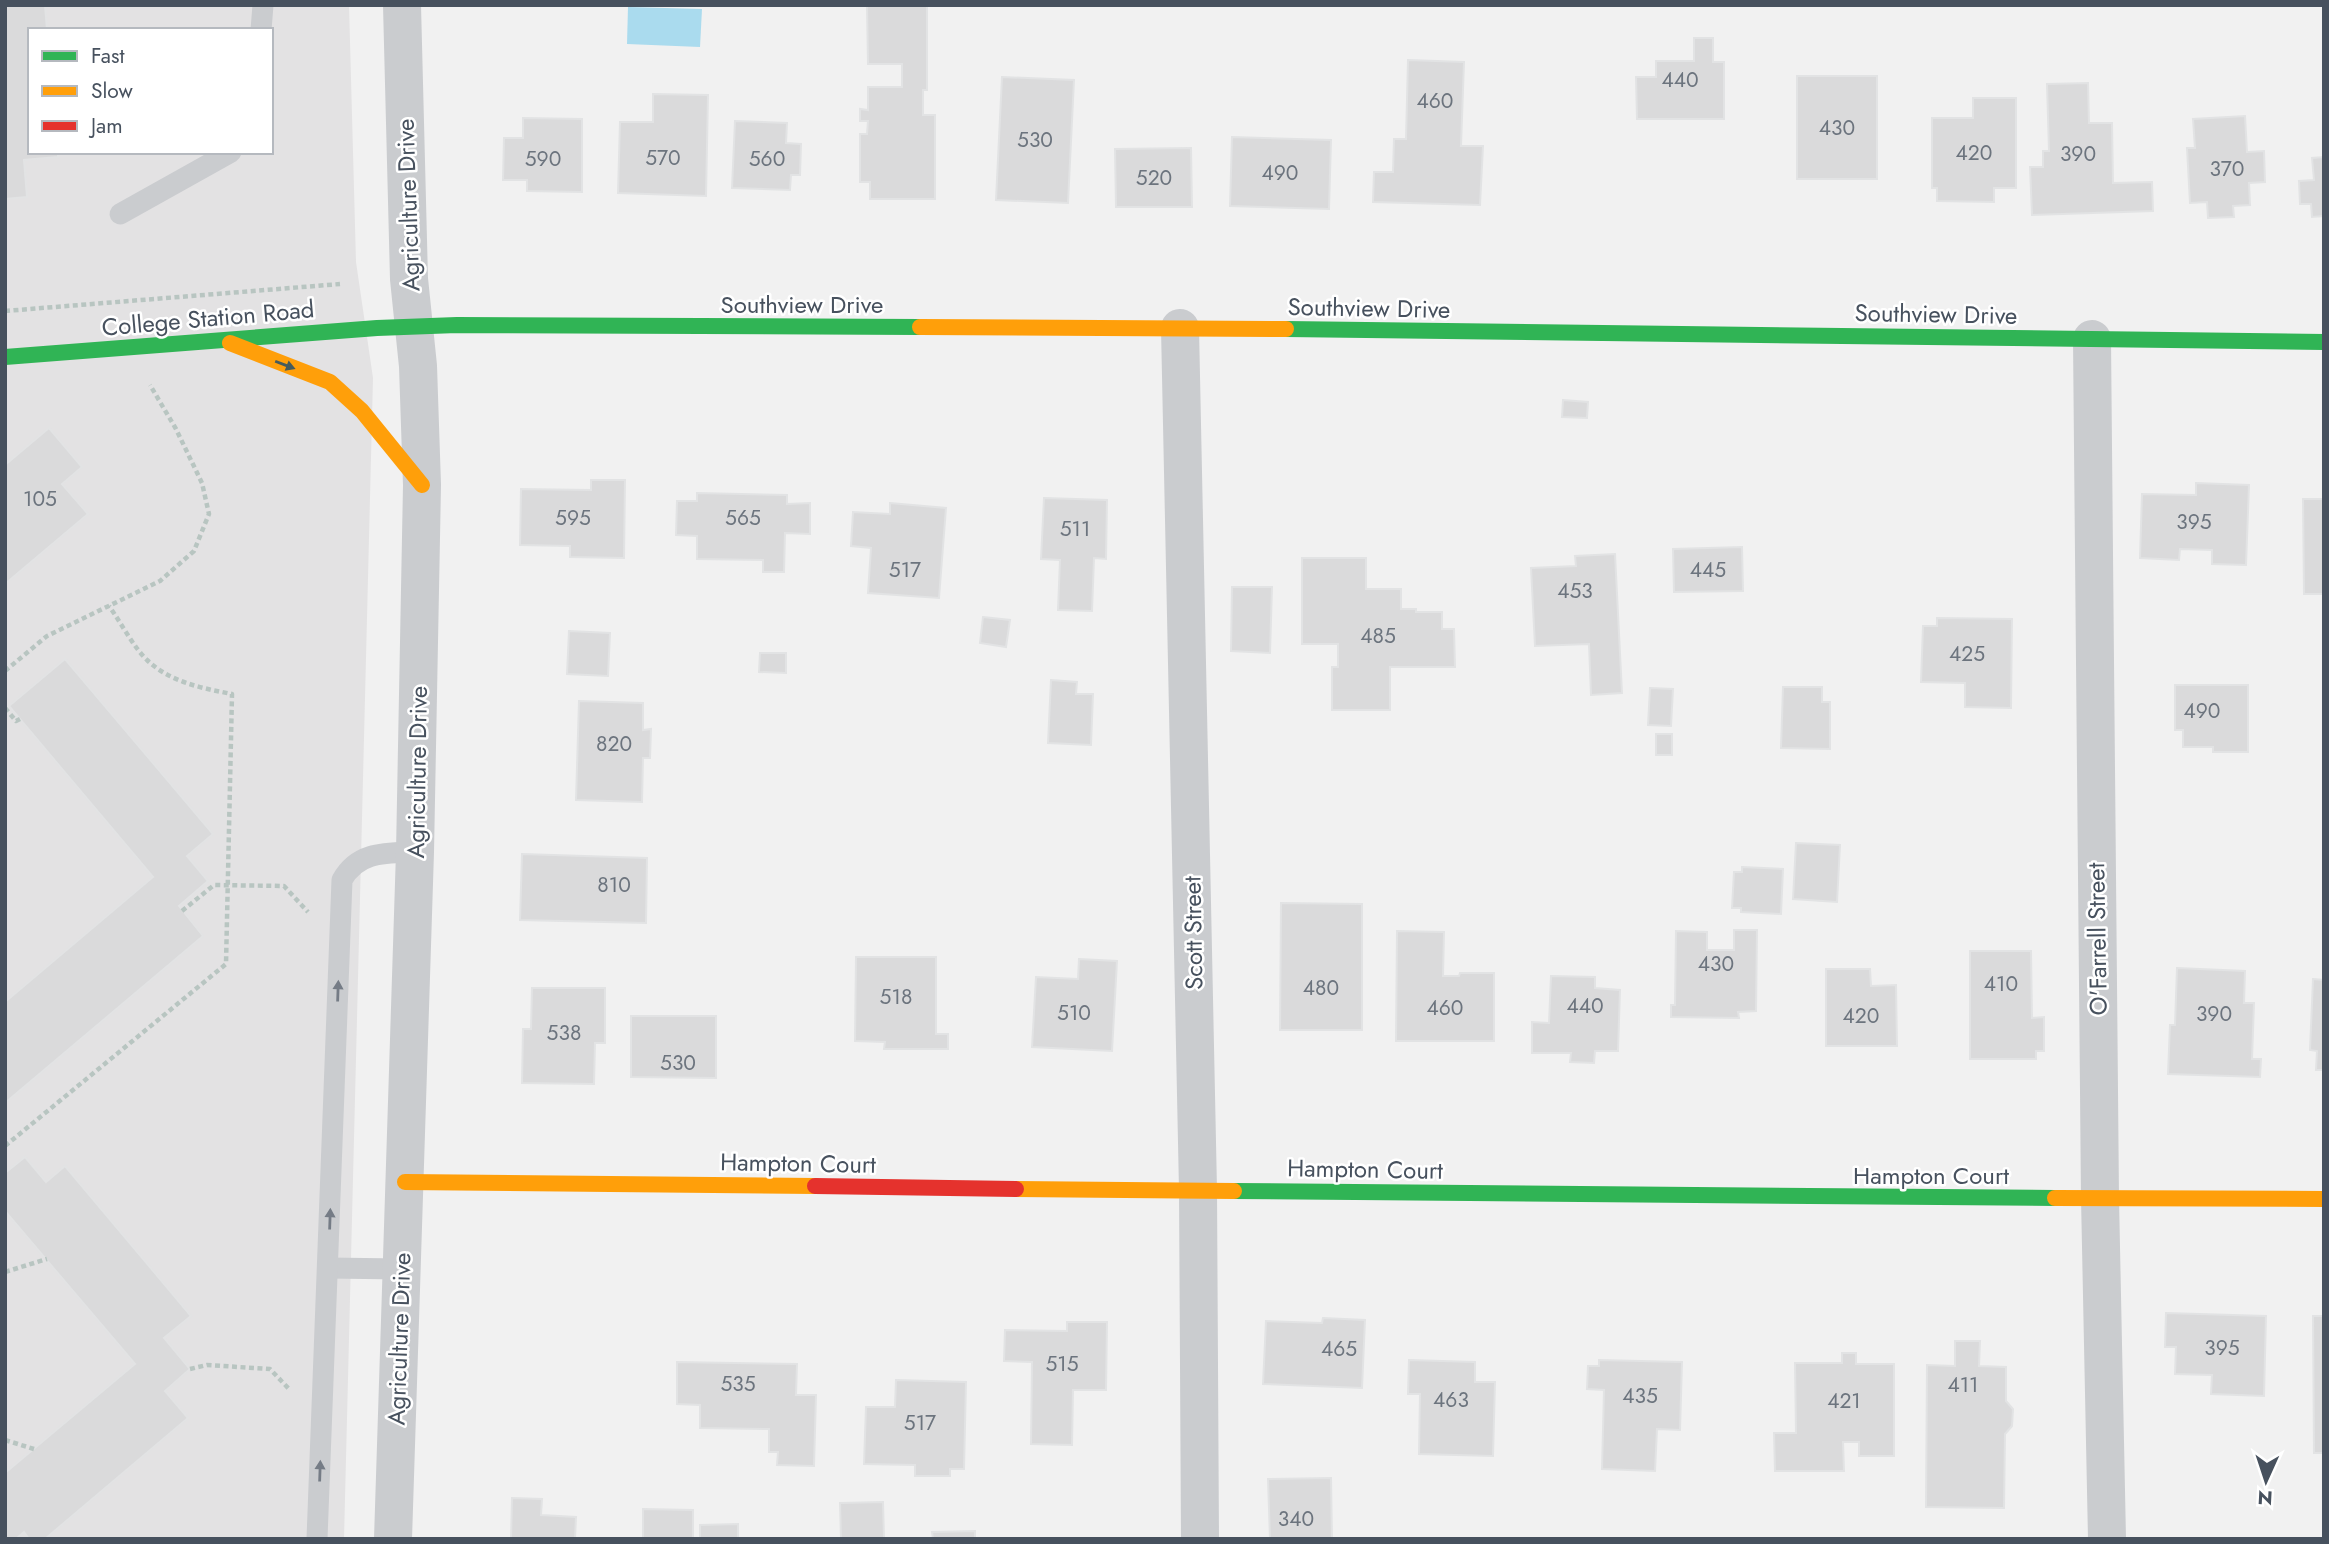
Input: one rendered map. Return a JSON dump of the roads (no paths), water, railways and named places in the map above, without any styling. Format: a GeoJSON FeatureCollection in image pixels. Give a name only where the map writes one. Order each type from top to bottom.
{"type":"FeatureCollection","features":[{"type":"Feature","properties":{"kind":"street","name":"Agriculture Drive"},"geometry":{"type":"LineString","coordinates":[[393,1539],[415,852],[422,485],[418,366],[409,278],[402,5]]}},
{"type":"Feature","properties":{"kind":"street","name":"Southview Drive"},"geometry":{"type":"LineString","coordinates":[[414,326],[1180,328],[2324,342]]}},
{"type":"Feature","properties":{"kind":"street","name":"College Station Road"},"geometry":{"type":"LineString","coordinates":[[5,357],[414,326]]}},
{"type":"Feature","properties":{"kind":"street","name":"Scott Street"},"geometry":{"type":"LineString","coordinates":[[1180,328],[1198,1190],[1200,1539]]}},
{"type":"Feature","properties":{"kind":"street","name":"O'Farrell Street"},"geometry":{"type":"LineString","coordinates":[[2092,339],[2106,1539]]}},
{"type":"Feature","properties":{"kind":"street"},"geometry":{"type":"LineString","coordinates":[[221,340],[330,382],[362,411],[422,485]]}},
{"type":"Feature","properties":{"kind":"street","name":"Hampton Court"},"geometry":{"type":"LineString","coordinates":[[405,1182],[2324,1199]]}},
{"type":"Feature","properties":{"kind":"lane"},"geometry":{"type":"LineString","coordinates":[[261,28],[263,5]]}},
{"type":"Feature","properties":{"kind":"lane"},"geometry":{"type":"LineString","coordinates":[[120,214],[227,154]]}},
{"type":"Feature","properties":{"kind":"lane"},"geometry":{"type":"LineString","coordinates":[[317,1539],[342,880],[358,861],[374,854],[415,852]]}},
{"type":"Feature","properties":{"kind":"lane"},"geometry":{"type":"LineString","coordinates":[[328,1268],[401,1269]]}},
{"type":"Feature","properties":{"kind":"water"},"geometry":{"type":"Polygon","coordinates":[[[628,7],[702,9],[700,47],[627,44],[628,7]]]}}]}
